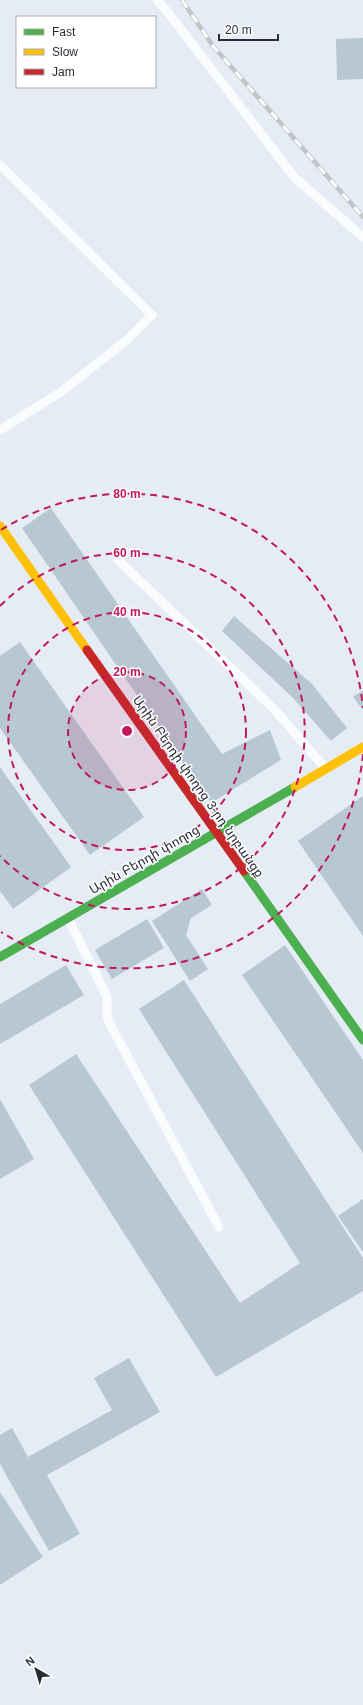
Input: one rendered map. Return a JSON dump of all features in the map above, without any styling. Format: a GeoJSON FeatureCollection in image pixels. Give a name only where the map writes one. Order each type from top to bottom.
{"type":"FeatureCollection","features":[{"type":"Feature","properties":{"kind":"street","name":"Արին Բերդի փողոց 3-րդ նրբանցք"},"geometry":{"type":"LineString","coordinates":[[0,526],[363,1040]]}},
{"type":"Feature","properties":{"kind":"street","name":"Արին Բերդի փողոց"},"geometry":{"type":"LineString","coordinates":[[0,957],[363,747]]}},
{"type":"Feature","properties":{"kind":"lane"},"geometry":{"type":"LineString","coordinates":[[156,0],[166,10],[295,178],[363,237]]}},
{"type":"Feature","properties":{"kind":"lane"},"geometry":{"type":"LineString","coordinates":[[0,165],[152,315],[127,340],[61,392],[8,427],[0,430]]}},
{"type":"Feature","properties":{"kind":"lane"},"geometry":{"type":"LineString","coordinates":[[117,559],[274,709],[326,769]]}},
{"type":"Feature","properties":{"kind":"lane"},"geometry":{"type":"LineString","coordinates":[[68,918],[108,997],[107,1015],[109,1022],[219,1227]]}},
{"type":"Feature","properties":{"kind":"building"},"geometry":{"type":"Polygon","coordinates":[[[363,38],[363,79],[337,80],[336,39],[363,38]]]}},
{"type":"Feature","properties":{"kind":"building"},"geometry":{"type":"Polygon","coordinates":[[[51,508],[222,754],[270,730],[281,760],[211,803],[22,528],[51,508]]]}},
{"type":"Feature","properties":{"kind":"building"},"geometry":{"type":"Polygon","coordinates":[[[234,616],[312,684],[347,728],[331,741],[292,697],[222,631],[234,616]]]}},
{"type":"Feature","properties":{"kind":"building"},"geometry":{"type":"Polygon","coordinates":[[[20,642],[144,817],[90,855],[0,728],[0,656],[20,642]]]}},
{"type":"Feature","properties":{"kind":"building"},"geometry":{"type":"Polygon","coordinates":[[[363,690],[363,710],[353,697],[363,690]]]}},
{"type":"Feature","properties":{"kind":"building"},"geometry":{"type":"Polygon","coordinates":[[[0,767],[71,867],[13,909],[0,891],[0,767]]]}},
{"type":"Feature","properties":{"kind":"building"},"geometry":{"type":"Polygon","coordinates":[[[363,796],[363,936],[298,841],[363,796]]]}},
{"type":"Feature","properties":{"kind":"building"},"geometry":{"type":"Polygon","coordinates":[[[202,889],[212,905],[191,918],[186,935],[208,969],[190,981],[152,921],[202,889]]]}},
{"type":"Feature","properties":{"kind":"building"},"geometry":{"type":"Polygon","coordinates":[[[147,919],[164,948],[112,979],[95,950],[147,919]]]}},
{"type":"Feature","properties":{"kind":"building"},"geometry":{"type":"Polygon","coordinates":[[[285,945],[363,1060],[363,1153],[242,975],[285,945]]]}},
{"type":"Feature","properties":{"kind":"building"},"geometry":{"type":"Polygon","coordinates":[[[66,965],[84,995],[0,1044],[0,1004],[66,965]]]}},
{"type":"Feature","properties":{"kind":"building"},"geometry":{"type":"Polygon","coordinates":[[[184,980],[363,1258],[363,1291],[216,1377],[29,1085],[76,1054],[240,1303],[300,1263],[139,1009],[184,980]]]}},
{"type":"Feature","properties":{"kind":"building"},"geometry":{"type":"Polygon","coordinates":[[[0,1099],[34,1159],[0,1179],[0,1099]]]}},
{"type":"Feature","properties":{"kind":"building"},"geometry":{"type":"Polygon","coordinates":[[[363,1199],[363,1252],[338,1216],[363,1199]]]}},
{"type":"Feature","properties":{"kind":"building"},"geometry":{"type":"Polygon","coordinates":[[[129,1358],[160,1412],[47,1475],[80,1534],[49,1551],[0,1464],[0,1435],[12,1428],[28,1457],[112,1410],[94,1378],[129,1358]]]}},
{"type":"Feature","properties":{"kind":"building"},"geometry":{"type":"Polygon","coordinates":[[[0,1492],[43,1557],[0,1585],[0,1492]]]}},
{"type":"Feature","properties":{"kind":"railway"},"geometry":{"type":"LineString","coordinates":[[182,0],[213,46],[363,217]]}},
{"type":"Feature","properties":{"kind":"traffic: fast"},"geometry":{"type":"LineString","coordinates":[[0,957],[295,787]]}},
{"type":"Feature","properties":{"kind":"traffic: fast"},"geometry":{"type":"LineString","coordinates":[[244,871],[363,1040]]}},
{"type":"Feature","properties":{"kind":"traffic: slow"},"geometry":{"type":"LineString","coordinates":[[0,526],[87,650]]}},
{"type":"Feature","properties":{"kind":"traffic: slow"},"geometry":{"type":"LineString","coordinates":[[295,787],[363,747]]}},
{"type":"Feature","properties":{"kind":"traffic: jam"},"geometry":{"type":"LineString","coordinates":[[87,650],[244,871]]}}]}
